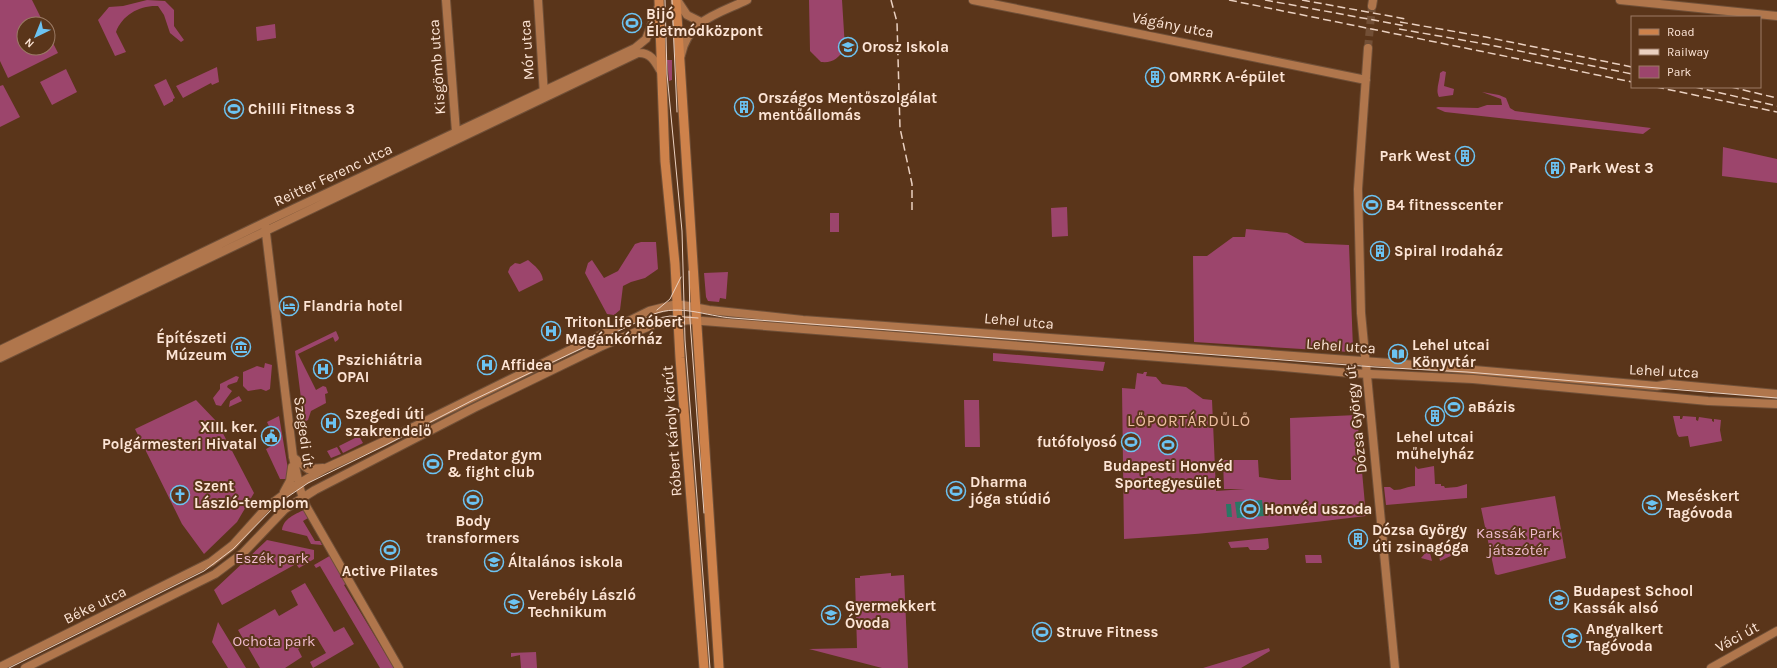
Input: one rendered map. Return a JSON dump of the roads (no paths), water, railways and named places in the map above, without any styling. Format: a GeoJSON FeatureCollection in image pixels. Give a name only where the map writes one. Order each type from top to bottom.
{"type":"FeatureCollection","features":[{"type":"Feature","properties":{"kind":"main road","name":"Kisgömb utca"},"geometry":{"type":"LineString","coordinates":[[446,0],[456,132]]}},
{"type":"Feature","properties":{"kind":"main road","name":"Mór utca"},"geometry":{"type":"LineString","coordinates":[[538,0],[544,94]]}},
{"type":"Feature","properties":{"kind":"main road"},"geometry":{"type":"LineString","coordinates":[[677,0],[687,15],[701,22]]}},
{"type":"Feature","properties":{"kind":"main road","name":"Róbert Károly körút"},"geometry":{"type":"LineString","coordinates":[[677,0],[719,668]]}},
{"type":"Feature","properties":{"kind":"main road"},"geometry":{"type":"LineString","coordinates":[[680,64],[685,40],[694,28],[701,22],[747,0]]}},
{"type":"Feature","properties":{"kind":"main road","name":"Vágány utca"},"geometry":{"type":"LineString","coordinates":[[974,0],[1366,80]]}},
{"type":"Feature","properties":{"kind":"main road"},"geometry":{"type":"LineString","coordinates":[[1620,0],[1777,16]]}},
{"type":"Feature","properties":{"kind":"main road","name":"Reitter Ferenc utca"},"geometry":{"type":"LineString","coordinates":[[0,350],[339,192],[544,94],[638,46],[646,39],[659,4]]}},
{"type":"Feature","properties":{"kind":"main road","name":"Róbert Károly körút"},"geometry":{"type":"LineString","coordinates":[[659,4],[660,70],[665,161],[675,264],[704,668]]}},
{"type":"Feature","properties":{"kind":"main road","name":"Dózsa György út"},"geometry":{"type":"LineString","coordinates":[[1368,48],[1358,189],[1361,313],[1394,668]]}},
{"type":"Feature","properties":{"kind":"main road","name":"Reitter Ferenc utca"},"geometry":{"type":"LineString","coordinates":[[339,192],[456,132],[638,53],[645,53],[650,56],[660,70]]}},
{"type":"Feature","properties":{"kind":"main road","name":"Reitter Ferenc utca"},"geometry":{"type":"LineString","coordinates":[[0,358],[265,226]]}},
{"type":"Feature","properties":{"kind":"main road","name":"Szegedi út"},"geometry":{"type":"LineString","coordinates":[[265,226],[292,457],[298,484],[303,499],[333,554],[399,668]]}},
{"type":"Feature","properties":{"kind":"main road","name":"Lehel utca"},"geometry":{"type":"LineString","coordinates":[[281,496],[298,484],[326,468],[391,438],[649,311],[677,304],[803,320],[1365,362],[1657,386],[1669,384],[1777,394]]}},
{"type":"Feature","properties":{"kind":"main road","name":"Lehel utca"},"geometry":{"type":"LineString","coordinates":[[285,509],[315,490],[474,408],[602,346],[655,324],[678,321],[697,321],[1366,374],[1473,379],[1708,401],[1777,404]]}},
{"type":"Feature","properties":{"kind":"main road"},"geometry":{"type":"LineString","coordinates":[[292,457],[308,469],[326,468]]}},
{"type":"Feature","properties":{"kind":"main road"},"geometry":{"type":"LineString","coordinates":[[281,496],[290,481],[292,457]]}},
{"type":"Feature","properties":{"kind":"main road"},"geometry":{"type":"LineString","coordinates":[[285,509],[296,496],[298,484]]}},
{"type":"Feature","properties":{"kind":"main road","name":"Béke utca"},"geometry":{"type":"LineString","coordinates":[[0,667],[202,568],[229,548],[262,511],[281,496]]}},
{"type":"Feature","properties":{"kind":"main road","name":"Béke utca"},"geometry":{"type":"LineString","coordinates":[[25,668],[208,577],[233,562],[285,509]]}},
{"type":"Feature","properties":{"kind":"main road","name":"Váci út"},"geometry":{"type":"LineString","coordinates":[[1711,668],[1777,631]]}},
{"type":"Feature","properties":{"kind":"water","name":"Honvéd uszoda"},"geometry":{"type":"Polygon","coordinates":[[[1262,500],[1264,516],[1237,518],[1235,502],[1262,500]]]}},
{"type":"Feature","properties":{"kind":"water"},"geometry":{"type":"Polygon","coordinates":[[[1226,504],[1231,504],[1232,517],[1227,517],[1226,504]]]}},
{"type":"Feature","properties":{"kind":"tunnel"},"geometry":{"type":"LineString","coordinates":[[1368,48],[1372,6]]}},
{"type":"Feature","properties":{"kind":"tram line"},"geometry":{"type":"LineString","coordinates":[[665,0],[667,74],[682,231],[685,340],[710,668]]}},
{"type":"Feature","properties":{"kind":"tram line"},"geometry":{"type":"LineString","coordinates":[[672,0],[677,112]]}},
{"type":"Feature","properties":{"kind":"tram line"},"geometry":{"type":"LineString","coordinates":[[689,271],[690,320],[704,513]]}},
{"type":"Feature","properties":{"kind":"tram line"},"geometry":{"type":"LineString","coordinates":[[657,310],[670,299],[681,277]]}},
{"type":"Feature","properties":{"kind":"tram line"},"geometry":{"type":"LineString","coordinates":[[9,668],[204,571],[233,549],[277,504],[308,483],[473,400],[654,314],[664,311],[683,310],[732,318],[1375,367],[1467,372],[1777,398]]}},
{"type":"Feature","properties":{"kind":"tram line"},"geometry":{"type":"LineString","coordinates":[[653,319],[670,316],[698,318]]}},
{"type":"Feature","properties":{"kind":"railway"},"geometry":{"type":"LineString","coordinates":[[891,0],[897,22],[900,128],[912,184],[912,210]]}},
{"type":"Feature","properties":{"kind":"railway"},"geometry":{"type":"LineString","coordinates":[[1229,0],[1631,82]]}},
{"type":"Feature","properties":{"kind":"railway"},"geometry":{"type":"LineString","coordinates":[[1265,0],[1406,26]]}},
{"type":"Feature","properties":{"kind":"railway"},"geometry":{"type":"LineString","coordinates":[[1302,0],[1406,19]]}},
{"type":"Feature","properties":{"kind":"railway"},"geometry":{"type":"LineString","coordinates":[[1400,22],[1486,37],[1631,67]]}},
{"type":"Feature","properties":{"kind":"railway"},"geometry":{"type":"LineString","coordinates":[[1399,29],[1485,44],[1631,74]]}},
{"type":"Feature","properties":{"kind":"railway"},"geometry":{"type":"LineString","coordinates":[[1661,88],[1777,112]]}},
{"type":"Feature","properties":{"kind":"railway"},"geometry":{"type":"LineString","coordinates":[[1699,88],[1777,106]]}},
{"type":"Feature","properties":{"kind":"railway"},"geometry":{"type":"LineString","coordinates":[[1735,88],[1777,98]]}},
{"type":"Feature","properties":{"kind":"place","name":"Bijó Életmódközpont"},"geometry":{"type":"Point","coordinates":[632,23]}},
{"type":"Feature","properties":{"kind":"place","name":"Orosz Iskola"},"geometry":{"type":"Point","coordinates":[848,47]}},
{"type":"Feature","properties":{"kind":"place","name":"OMRRK A-épület"},"geometry":{"type":"Point","coordinates":[1155,77]}},
{"type":"Feature","properties":{"kind":"place","name":"Országos Mentőszolgálat mentőállomás"},"geometry":{"type":"Point","coordinates":[744,107]}},
{"type":"Feature","properties":{"kind":"place","name":"Chilli Fitness 3"},"geometry":{"type":"Point","coordinates":[234,109]}},
{"type":"Feature","properties":{"kind":"place","name":"Park West"},"geometry":{"type":"Point","coordinates":[1465,156]}},
{"type":"Feature","properties":{"kind":"place","name":"Park West 3"},"geometry":{"type":"Point","coordinates":[1555,168]}},
{"type":"Feature","properties":{"kind":"place","name":"B4 fitnesscenter"},"geometry":{"type":"Point","coordinates":[1372,205]}},
{"type":"Feature","properties":{"kind":"place","name":"Spiral Irodaház"},"geometry":{"type":"Point","coordinates":[1380,251]}},
{"type":"Feature","properties":{"kind":"place","name":"Flandria hotel"},"geometry":{"type":"Point","coordinates":[289,306]}},
{"type":"Feature","properties":{"kind":"place","name":"TritonLife Róbert Magánkórház"},"geometry":{"type":"Point","coordinates":[551,331]}},
{"type":"Feature","properties":{"kind":"place","name":"Építészeti Múzeum"},"geometry":{"type":"Point","coordinates":[241,347]}},
{"type":"Feature","properties":{"kind":"place","name":"Lehel utcai Könyvtár"},"geometry":{"type":"Point","coordinates":[1398,354]}},
{"type":"Feature","properties":{"kind":"place","name":"Affidea"},"geometry":{"type":"Point","coordinates":[487,365]}},
{"type":"Feature","properties":{"kind":"place","name":"Pszichiátria OPAI"},"geometry":{"type":"Point","coordinates":[323,369]}},
{"type":"Feature","properties":{"kind":"place","name":"aBázis"},"geometry":{"type":"Point","coordinates":[1454,407]}},
{"type":"Feature","properties":{"kind":"place","name":"Lehel utcai műhelyház"},"geometry":{"type":"Point","coordinates":[1435,416]}},
{"type":"Feature","properties":{"kind":"place","name":"Szegedi úti szakrendelő"},"geometry":{"type":"Point","coordinates":[331,423]}},
{"type":"Feature","properties":{"kind":"place","name":"XIII. ker. Polgármesteri Hivatal"},"geometry":{"type":"Point","coordinates":[271,436]}},
{"type":"Feature","properties":{"kind":"place","name":"futófolyosó"},"geometry":{"type":"Point","coordinates":[1131,442]}},
{"type":"Feature","properties":{"kind":"place","name":"Budapesti Honvéd Sportegyesület"},"geometry":{"type":"Point","coordinates":[1168,445]}},
{"type":"Feature","properties":{"kind":"place","name":"Predator gym & fight club"},"geometry":{"type":"Point","coordinates":[433,464]}},
{"type":"Feature","properties":{"kind":"place","name":"Dharma jóga stúdió"},"geometry":{"type":"Point","coordinates":[956,491]}},
{"type":"Feature","properties":{"kind":"place","name":"Szent László-templom"},"geometry":{"type":"Point","coordinates":[180,495]}},
{"type":"Feature","properties":{"kind":"place","name":"Body transformers"},"geometry":{"type":"Point","coordinates":[473,500]}},
{"type":"Feature","properties":{"kind":"place","name":"Meséskert Tagóvoda"},"geometry":{"type":"Point","coordinates":[1652,505]}},
{"type":"Feature","properties":{"kind":"place","name":"Honvéd uszoda"},"geometry":{"type":"Point","coordinates":[1250,509]}},
{"type":"Feature","properties":{"kind":"place","name":"Dózsa György úti zsinagóga"},"geometry":{"type":"Point","coordinates":[1358,539]}},
{"type":"Feature","properties":{"kind":"place","name":"Active Pilates"},"geometry":{"type":"Point","coordinates":[390,550]}},
{"type":"Feature","properties":{"kind":"place","name":"Általános iskola"},"geometry":{"type":"Point","coordinates":[494,562]}},
{"type":"Feature","properties":{"kind":"place","name":"Budapest School Kassák alsó"},"geometry":{"type":"Point","coordinates":[1559,600]}},
{"type":"Feature","properties":{"kind":"place","name":"Verebély László Technikum"},"geometry":{"type":"Point","coordinates":[514,604]}},
{"type":"Feature","properties":{"kind":"place","name":"Gyermekkert Óvoda"},"geometry":{"type":"Point","coordinates":[831,615]}},
{"type":"Feature","properties":{"kind":"place","name":"Struve Fitness"},"geometry":{"type":"Point","coordinates":[1042,632]}},
{"type":"Feature","properties":{"kind":"place","name":"Angyalkert Tagóvoda"},"geometry":{"type":"Point","coordinates":[1572,638]}},
{"type":"Feature","properties":{"kind":"district","name":"LŐPORTÁRDŰLŐ"},"geometry":{"type":"Point","coordinates":[1189,420]}},
{"type":"Feature","properties":{"kind":"park label","name":"Kassák Park játszótér"},"geometry":{"type":"Point","coordinates":[1518,542]}},
{"type":"Feature","properties":{"kind":"park label","name":"Eszék park"},"geometry":{"type":"Point","coordinates":[272,558]}},
{"type":"Feature","properties":{"kind":"park label","name":"Ochota park"},"geometry":{"type":"Point","coordinates":[274,641]}}]}
